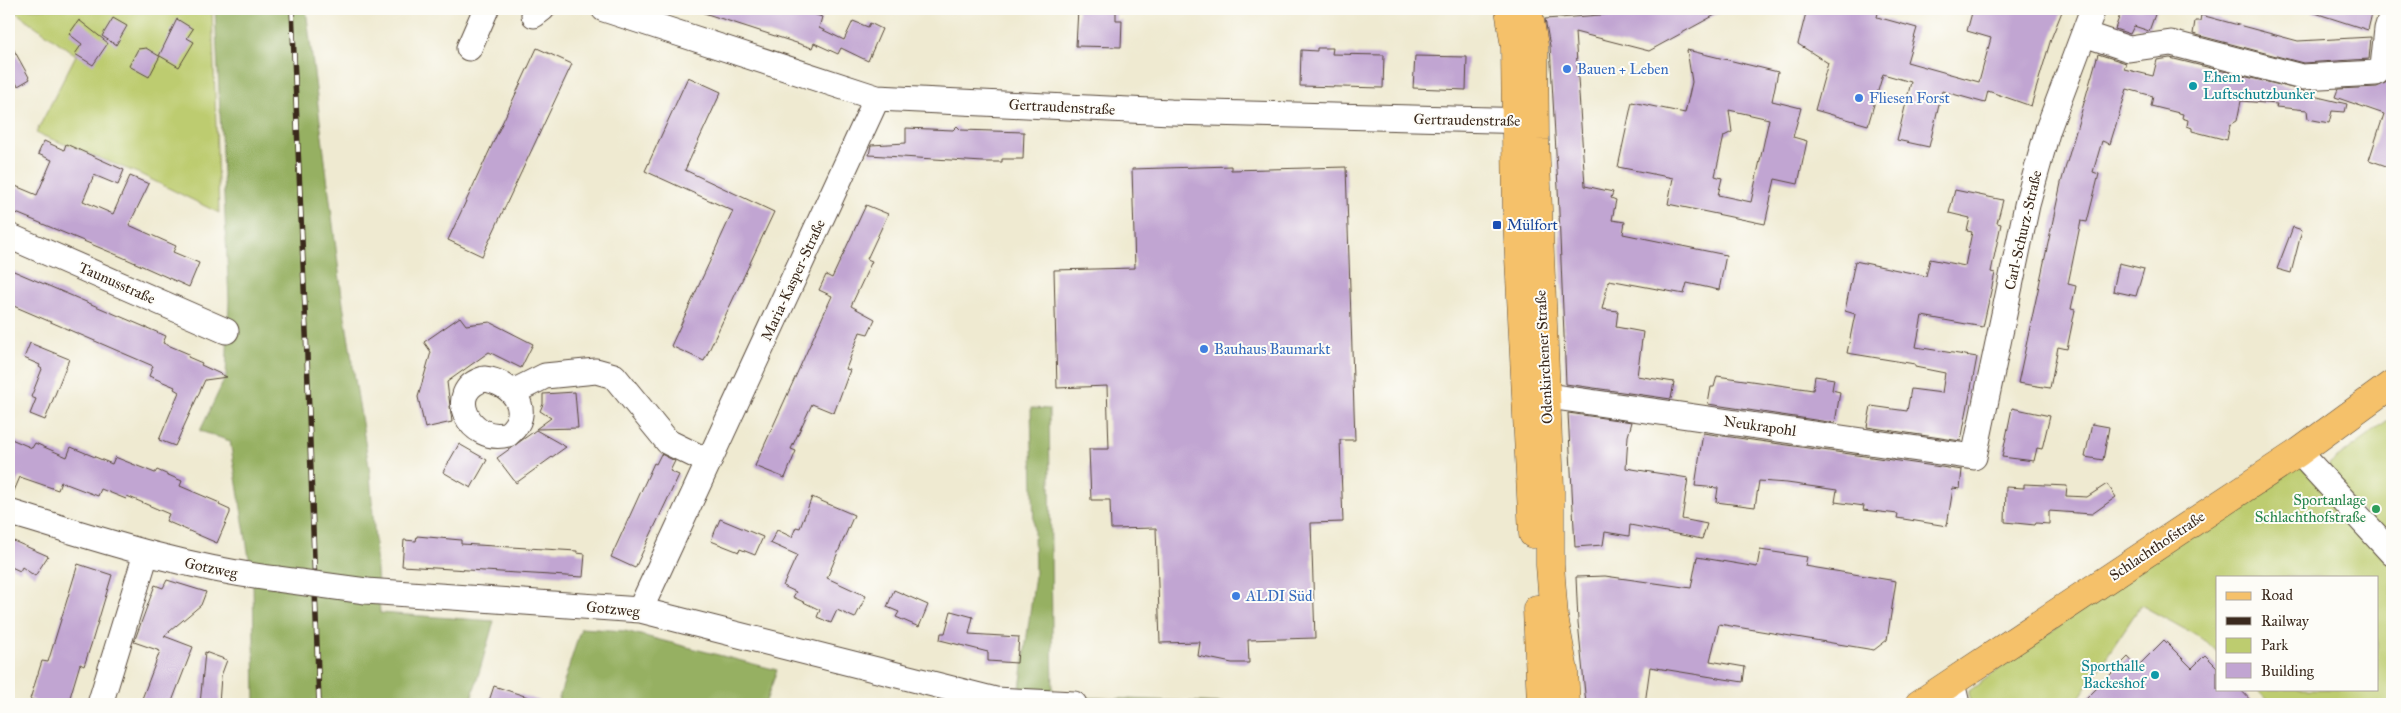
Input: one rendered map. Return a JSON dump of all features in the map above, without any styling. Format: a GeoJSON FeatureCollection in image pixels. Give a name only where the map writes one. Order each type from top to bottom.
{"type":"FeatureCollection","features":[{"type":"Feature","properties":{"kind":"main road","name":"Odenkirchener Straße"},"geometry":{"type":"LineString","coordinates":[[1509,9],[1525,121],[1536,394],[1541,704]]}},
{"type":"Feature","properties":{"kind":"main road","name":"Odenkirchener Straße"},"geometry":{"type":"LineString","coordinates":[[1525,121],[1534,46],[1528,9]]}},
{"type":"Feature","properties":{"kind":"main road","name":"Schlachthofstraße"},"geometry":{"type":"LineString","coordinates":[[1919,704],[1954,694],[2299,452],[2392,384]]}},
{"type":"Feature","properties":{"kind":"main road","name":"Odenkirchener Straße"},"geometry":{"type":"LineString","coordinates":[[1536,394],[1554,617],[1564,671],[1566,704]]}},
{"type":"Feature","properties":{"kind":"street"},"geometry":{"type":"LineString","coordinates":[[470,48],[486,9]]}},
{"type":"Feature","properties":{"kind":"street","name":"Gertraudenstraße"},"geometry":{"type":"LineString","coordinates":[[604,9],[877,98],[1171,112],[1525,121]]}},
{"type":"Feature","properties":{"kind":"street","name":"Carl-Schurz-Straße"},"geometry":{"type":"LineString","coordinates":[[1974,457],[2027,205],[2048,129],[2094,9]]}},
{"type":"Feature","properties":{"kind":"street"},"geometry":{"type":"LineString","coordinates":[[2084,34],[2129,49],[2171,43],[2302,77],[2376,73],[2383,67],[2387,29],[2392,13]]}},
{"type":"Feature","properties":{"kind":"street","name":"Maria-Kasper-Straße"},"geometry":{"type":"LineString","coordinates":[[640,610],[707,461],[877,98]]}},
{"type":"Feature","properties":{"kind":"street","name":"Taunusstraße"},"geometry":{"type":"LineString","coordinates":[[9,236],[226,331]]}},
{"type":"Feature","properties":{"kind":"street"},"geometry":{"type":"LineString","coordinates":[[513,392],[545,376],[596,371],[614,376],[668,442],[707,461]]}},
{"type":"Feature","properties":{"kind":"street","name":"Neukrapohl"},"geometry":{"type":"LineString","coordinates":[[1536,394],[1974,457]]}},
{"type":"Feature","properties":{"kind":"street"},"geometry":{"type":"LineString","coordinates":[[2299,452],[2392,553]]}},
{"type":"Feature","properties":{"kind":"street","name":"Gotzweg"},"geometry":{"type":"LineString","coordinates":[[9,512],[146,554],[238,574],[366,591],[640,610],[788,649],[996,700],[1074,704]]}},
{"type":"Feature","properties":{"kind":"street"},"geometry":{"type":"LineString","coordinates":[[100,704],[146,554]]}},
{"type":"Feature","properties":{"kind":"green space"},"geometry":{"type":"Polygon","coordinates":[[[11,9],[212,9],[219,213],[140,174],[36,133],[76,55],[11,9]]]}},
{"type":"Feature","properties":{"kind":"green space"},"geometry":{"type":"Polygon","coordinates":[[[215,9],[306,9],[343,304],[370,473],[380,613],[494,621],[470,704],[255,704],[253,582],[230,441],[200,431],[226,376],[229,300],[215,9]]]}},
{"type":"Feature","properties":{"kind":"green space"},"geometry":{"type":"Polygon","coordinates":[[[1031,408],[1049,409],[1053,696],[1246,704],[1018,704],[1035,575],[1031,408]]]}},
{"type":"Feature","properties":{"kind":"green space","name":"Sportanlage Schlachthofstraße"},"geometry":{"type":"Polygon","coordinates":[[[2392,418],[2392,542],[2328,476],[2329,464],[2392,418]]]}},
{"type":"Feature","properties":{"kind":"green space"},"geometry":{"type":"Polygon","coordinates":[[[2293,456],[2392,566],[2392,704],[2272,704],[2258,690],[2378,690],[2378,576],[2216,576],[2216,651],[2206,641],[2141,605],[2075,704],[1970,704],[1969,691],[2293,456]]]}},
{"type":"Feature","properties":{"kind":"green space"},"geometry":{"type":"Polygon","coordinates":[[[581,628],[625,631],[777,670],[765,704],[557,704],[581,628]]]}},
{"type":"Feature","properties":{"kind":"building"},"geometry":{"type":"Polygon","coordinates":[[[702,9],[799,9],[822,17],[819,28],[844,40],[853,21],[868,27],[870,23],[882,29],[868,61],[841,48],[838,54],[814,43],[812,48],[701,12],[702,9]]]}},
{"type":"Feature","properties":{"kind":"building"},"geometry":{"type":"Polygon","coordinates":[[[1078,9],[1116,9],[1116,20],[1122,20],[1121,47],[1076,46],[1078,9]]]}},
{"type":"Feature","properties":{"kind":"building"},"geometry":{"type":"Polygon","coordinates":[[[1629,9],[1726,9],[1649,51],[1575,32],[1585,186],[1613,192],[1611,198],[1616,200],[1612,220],[1625,222],[1623,234],[1726,255],[1719,290],[1687,283],[1684,294],[1609,280],[1602,309],[1618,311],[1616,327],[1643,332],[1637,376],[1674,382],[1671,399],[1566,384],[1550,46],[1545,19],[1628,13],[1629,9]]]}},
{"type":"Feature","properties":{"kind":"building"},"geometry":{"type":"Polygon","coordinates":[[[1807,9],[1879,9],[1877,17],[1917,28],[1907,62],[1979,82],[1991,38],[1967,31],[1973,9],[2063,9],[2051,39],[2031,106],[1988,91],[1985,103],[1942,91],[1929,147],[1897,140],[1911,82],[1883,74],[1868,125],[1815,110],[1828,63],[1798,44],[1807,9]]]}},
{"type":"Feature","properties":{"kind":"building"},"geometry":{"type":"Polygon","coordinates":[[[2122,9],[2157,9],[2149,31],[2134,26],[2130,34],[2115,29],[2122,9]]]}},
{"type":"Feature","properties":{"kind":"building"},"geometry":{"type":"Polygon","coordinates":[[[2312,9],[2373,9],[2368,30],[2312,12],[2312,9]]]}},
{"type":"Feature","properties":{"kind":"building"},"geometry":{"type":"Polygon","coordinates":[[[2201,15],[2298,41],[2371,37],[2369,59],[2303,63],[2193,34],[2195,21],[2200,21],[2201,15]]]}},
{"type":"Feature","properties":{"kind":"building"},"geometry":{"type":"Polygon","coordinates":[[[113,18],[127,26],[116,45],[102,36],[113,18]]]}},
{"type":"Feature","properties":{"kind":"building"},"geometry":{"type":"Polygon","coordinates":[[[177,19],[193,29],[187,38],[194,42],[179,67],[160,56],[149,77],[129,66],[138,49],[146,48],[159,56],[177,19]]]}},
{"type":"Feature","properties":{"kind":"building"},"geometry":{"type":"Polygon","coordinates":[[[79,20],[108,43],[93,65],[75,54],[82,44],[69,34],[79,20]]]}},
{"type":"Feature","properties":{"kind":"building"},"geometry":{"type":"Polygon","coordinates":[[[9,41],[30,79],[18,86],[9,71],[9,41]]]}},
{"type":"Feature","properties":{"kind":"building"},"geometry":{"type":"Polygon","coordinates":[[[537,48],[572,64],[482,256],[448,240],[537,48]]]}},
{"type":"Feature","properties":{"kind":"building"},"geometry":{"type":"Polygon","coordinates":[[[1317,48],[1333,48],[1332,54],[1384,55],[1383,88],[1300,86],[1301,50],[1317,51],[1317,48]]]}},
{"type":"Feature","properties":{"kind":"building"},"geometry":{"type":"Polygon","coordinates":[[[1687,50],[1778,72],[1772,101],[1801,108],[1793,137],[1807,141],[1798,184],[1775,179],[1765,224],[1668,204],[1673,178],[1618,167],[1632,102],[1685,113],[1692,82],[1687,50]],[[1729,110],[1732,132],[1724,136],[1715,176],[1722,178],[1718,195],[1751,202],[1769,119],[1729,110]]]}},
{"type":"Feature","properties":{"kind":"building"},"geometry":{"type":"Polygon","coordinates":[[[2098,54],[2126,63],[2124,69],[2153,76],[2157,60],[2170,58],[2304,91],[2305,94],[2347,104],[2345,112],[2332,111],[2329,123],[2308,119],[2307,110],[2276,107],[2277,104],[2241,101],[2237,121],[2230,125],[2227,140],[2192,131],[2192,128],[2187,126],[2188,120],[2182,118],[2183,114],[2151,106],[2153,96],[2127,89],[2110,144],[2102,141],[2093,172],[2099,174],[2087,222],[2081,221],[2068,284],[2076,286],[2071,309],[2075,310],[2067,349],[2058,347],[2050,388],[2018,383],[2061,183],[2098,54]]]}},
{"type":"Feature","properties":{"kind":"building"},"geometry":{"type":"Polygon","coordinates":[[[1415,56],[1467,57],[1466,90],[1413,88],[1415,56]]]}},
{"type":"Feature","properties":{"kind":"building"},"geometry":{"type":"Polygon","coordinates":[[[688,77],[721,92],[685,170],[774,212],[704,361],[671,346],[733,211],[645,171],[688,77]]]}},
{"type":"Feature","properties":{"kind":"building"},"geometry":{"type":"Polygon","coordinates":[[[2392,81],[2392,168],[2369,160],[2384,114],[2335,97],[2338,89],[2377,87],[2392,81]]]}},
{"type":"Feature","properties":{"kind":"building"},"geometry":{"type":"Polygon","coordinates":[[[957,126],[961,130],[1024,132],[1023,159],[1002,159],[1002,162],[983,162],[869,155],[871,145],[906,143],[906,128],[953,130],[957,126]]]}},
{"type":"Feature","properties":{"kind":"building"},"geometry":{"type":"Polygon","coordinates":[[[44,141],[64,150],[66,144],[124,170],[118,185],[94,175],[83,201],[113,214],[130,176],[149,184],[129,225],[176,246],[173,252],[199,263],[189,287],[9,210],[9,195],[13,185],[37,195],[52,160],[38,154],[44,141]]]}},
{"type":"Feature","properties":{"kind":"building","name":"Bauhaus Baumarkt"},"geometry":{"type":"Polygon","coordinates":[[[1231,166],[1231,170],[1346,167],[1355,440],[1340,440],[1343,522],[1311,523],[1315,638],[1248,640],[1249,663],[1232,663],[1198,656],[1200,642],[1160,643],[1156,528],[1111,529],[1110,500],[1091,500],[1089,449],[1109,449],[1107,386],[1057,388],[1054,270],[1135,268],[1132,169],[1231,166]]]}},
{"type":"Feature","properties":{"kind":"building"},"geometry":{"type":"Polygon","coordinates":[[[1955,190],[2003,200],[1997,223],[2001,224],[1991,272],[1995,273],[1983,327],[1922,316],[1916,347],[1977,357],[1961,441],[1867,427],[1871,406],[1907,411],[1911,389],[1942,393],[1945,373],[1915,367],[1915,364],[1847,353],[1855,314],[1845,311],[1855,261],[1926,276],[1930,259],[1965,266],[1972,232],[1967,231],[1970,218],[1949,213],[1955,190]]]}},
{"type":"Feature","properties":{"kind":"building"},"geometry":{"type":"Polygon","coordinates":[[[866,205],[888,214],[867,259],[872,261],[851,306],[875,319],[868,334],[860,332],[846,369],[850,370],[834,413],[812,404],[791,449],[796,451],[785,478],[755,466],[832,296],[819,290],[826,275],[832,278],[866,205]]]}},
{"type":"Feature","properties":{"kind":"building"},"geometry":{"type":"Polygon","coordinates":[[[2293,227],[2302,230],[2291,273],[2277,269],[2293,227]]]}},
{"type":"Feature","properties":{"kind":"building"},"geometry":{"type":"Polygon","coordinates":[[[2119,263],[2144,269],[2136,296],[2113,291],[2119,263]]]}},
{"type":"Feature","properties":{"kind":"building"},"geometry":{"type":"Polygon","coordinates":[[[9,269],[166,336],[163,343],[189,354],[188,357],[202,363],[201,365],[227,377],[205,380],[175,446],[159,440],[179,392],[174,389],[175,387],[149,376],[153,366],[9,304],[9,269]]]}},
{"type":"Feature","properties":{"kind":"building"},"geometry":{"type":"Polygon","coordinates":[[[460,317],[466,325],[490,322],[533,344],[521,368],[489,352],[447,382],[452,422],[425,428],[418,397],[431,352],[424,342],[460,317]]]}},
{"type":"Feature","properties":{"kind":"building"},"geometry":{"type":"Polygon","coordinates":[[[30,343],[69,359],[45,420],[30,414],[36,399],[31,397],[42,369],[39,367],[40,365],[24,358],[30,343]]]}},
{"type":"Feature","properties":{"kind":"building"},"geometry":{"type":"Polygon","coordinates":[[[1717,376],[1813,390],[1815,376],[1834,379],[1832,390],[1840,392],[1835,423],[1708,404],[1711,387],[1714,387],[1717,376]]]}},
{"type":"Feature","properties":{"kind":"building"},"geometry":{"type":"Polygon","coordinates":[[[575,392],[578,428],[536,429],[551,418],[540,411],[543,404],[543,394],[575,392]]]}},
{"type":"Feature","properties":{"kind":"building"},"geometry":{"type":"Polygon","coordinates":[[[2012,408],[2050,416],[2042,449],[2037,448],[2034,461],[2002,457],[2012,408]]]}},
{"type":"Feature","properties":{"kind":"building"},"geometry":{"type":"Polygon","coordinates":[[[1568,413],[1632,422],[1628,436],[1626,468],[1688,478],[1682,519],[1707,524],[1702,539],[1630,525],[1629,536],[1605,532],[1603,545],[1575,547],[1568,413]]]}},
{"type":"Feature","properties":{"kind":"building"},"geometry":{"type":"Polygon","coordinates":[[[2092,424],[2109,427],[2103,460],[2085,457],[2092,424]]]}},
{"type":"Feature","properties":{"kind":"building"},"geometry":{"type":"Polygon","coordinates":[[[536,430],[566,447],[516,483],[497,458],[536,430]]]}},
{"type":"Feature","properties":{"kind":"building"},"geometry":{"type":"Polygon","coordinates":[[[1703,433],[1962,470],[1960,489],[1953,488],[1947,526],[1897,518],[1898,514],[1863,510],[1864,506],[1835,502],[1837,490],[1787,483],[1759,481],[1755,507],[1716,502],[1718,488],[1695,486],[1703,433]]]}},
{"type":"Feature","properties":{"kind":"building"},"geometry":{"type":"Polygon","coordinates":[[[9,438],[32,448],[35,443],[67,457],[71,447],[112,464],[115,457],[155,473],[157,470],[182,481],[180,486],[220,503],[219,505],[230,510],[230,513],[217,543],[166,521],[169,514],[127,496],[126,499],[101,489],[98,496],[61,482],[58,490],[20,477],[11,498],[9,498],[9,438]]]}},
{"type":"Feature","properties":{"kind":"building"},"geometry":{"type":"Polygon","coordinates":[[[459,444],[487,460],[471,488],[443,472],[459,444]]]}},
{"type":"Feature","properties":{"kind":"building"},"geometry":{"type":"Polygon","coordinates":[[[661,454],[675,461],[670,471],[679,475],[635,568],[611,557],[654,463],[656,464],[661,454]]]}},
{"type":"Feature","properties":{"kind":"building"},"geometry":{"type":"Polygon","coordinates":[[[2024,484],[2067,486],[2066,496],[2087,497],[2107,484],[2116,497],[2092,514],[2049,511],[2049,524],[2036,523],[2035,525],[2005,522],[2006,487],[2024,488],[2024,484]]]}},
{"type":"Feature","properties":{"kind":"building"},"geometry":{"type":"Polygon","coordinates":[[[812,497],[854,515],[827,578],[866,596],[855,618],[837,610],[831,623],[817,617],[820,610],[793,597],[796,592],[783,586],[797,555],[770,543],[777,530],[792,537],[796,527],[800,528],[812,497]]]}},
{"type":"Feature","properties":{"kind":"building"},"geometry":{"type":"Polygon","coordinates":[[[720,519],[763,537],[755,555],[740,549],[739,552],[711,541],[720,519]]]}},
{"type":"Feature","properties":{"kind":"building"},"geometry":{"type":"Polygon","coordinates":[[[417,536],[461,540],[461,544],[577,551],[577,553],[585,554],[583,577],[402,566],[404,540],[416,541],[417,536]]]}},
{"type":"Feature","properties":{"kind":"building"},"geometry":{"type":"Polygon","coordinates":[[[9,539],[48,556],[35,576],[22,567],[20,571],[9,566],[9,539]]]}},
{"type":"Feature","properties":{"kind":"building"},"geometry":{"type":"Polygon","coordinates":[[[1760,550],[1807,557],[1805,566],[1896,581],[1887,640],[1874,650],[1719,624],[1710,661],[1745,667],[1743,682],[1650,667],[1645,704],[1586,704],[1578,622],[1576,577],[1605,576],[1691,588],[1697,557],[1757,567],[1760,550]]]}},
{"type":"Feature","properties":{"kind":"building"},"geometry":{"type":"Polygon","coordinates":[[[78,564],[112,575],[91,645],[84,666],[80,664],[68,704],[34,704],[35,701],[30,699],[42,661],[48,662],[78,564]]]}},
{"type":"Feature","properties":{"kind":"building"},"geometry":{"type":"Polygon","coordinates":[[[167,580],[206,592],[201,605],[164,636],[193,647],[171,704],[140,704],[160,651],[134,642],[155,585],[163,588],[167,580]]]}},
{"type":"Feature","properties":{"kind":"building"},"geometry":{"type":"Polygon","coordinates":[[[894,590],[928,605],[919,627],[896,617],[899,612],[887,607],[894,590]]]}},
{"type":"Feature","properties":{"kind":"building"},"geometry":{"type":"Polygon","coordinates":[[[951,611],[973,617],[969,634],[1019,637],[1017,663],[988,661],[988,652],[940,640],[941,633],[945,633],[951,611]]]}},
{"type":"Feature","properties":{"kind":"building","name":"Sporthalle Backeshof"},"geometry":{"type":"Polygon","coordinates":[[[2164,640],[2192,668],[2205,655],[2216,666],[2216,690],[2241,690],[2254,704],[2081,704],[2128,657],[2137,667],[2164,640]]]}},
{"type":"Feature","properties":{"kind":"building"},"geometry":{"type":"Polygon","coordinates":[[[205,652],[227,660],[221,676],[219,704],[200,704],[205,652]]]}},
{"type":"Feature","properties":{"kind":"building"},"geometry":{"type":"Polygon","coordinates":[[[494,686],[540,701],[540,704],[488,704],[494,686]]]}},
{"type":"Feature","properties":{"kind":"railway"},"geometry":{"type":"LineString","coordinates":[[292,9],[307,355],[319,704]]}},
{"type":"Feature","properties":{"kind":"place","name":"Bauen + Leben"},"geometry":{"type":"Point","coordinates":[1567,69]}},
{"type":"Feature","properties":{"kind":"place","name":"Ehem. Luftschutzbunker"},"geometry":{"type":"Point","coordinates":[2193,86]}},
{"type":"Feature","properties":{"kind":"place","name":"Fliesen Forst"},"geometry":{"type":"Point","coordinates":[1859,98]}},
{"type":"Feature","properties":{"kind":"place","name":"Mülfort"},"geometry":{"type":"Point","coordinates":[1497,225]}},
{"type":"Feature","properties":{"kind":"place","name":"Bauhaus Baumarkt"},"geometry":{"type":"Point","coordinates":[1204,349]}},
{"type":"Feature","properties":{"kind":"place","name":"Sportanlage Schlachthofstraße"},"geometry":{"type":"Point","coordinates":[2376,509]}},
{"type":"Feature","properties":{"kind":"place","name":"ALDI Süd"},"geometry":{"type":"Point","coordinates":[1236,596]}},
{"type":"Feature","properties":{"kind":"place","name":"Sporthalle Backeshof"},"geometry":{"type":"Point","coordinates":[2155,675]}}]}
